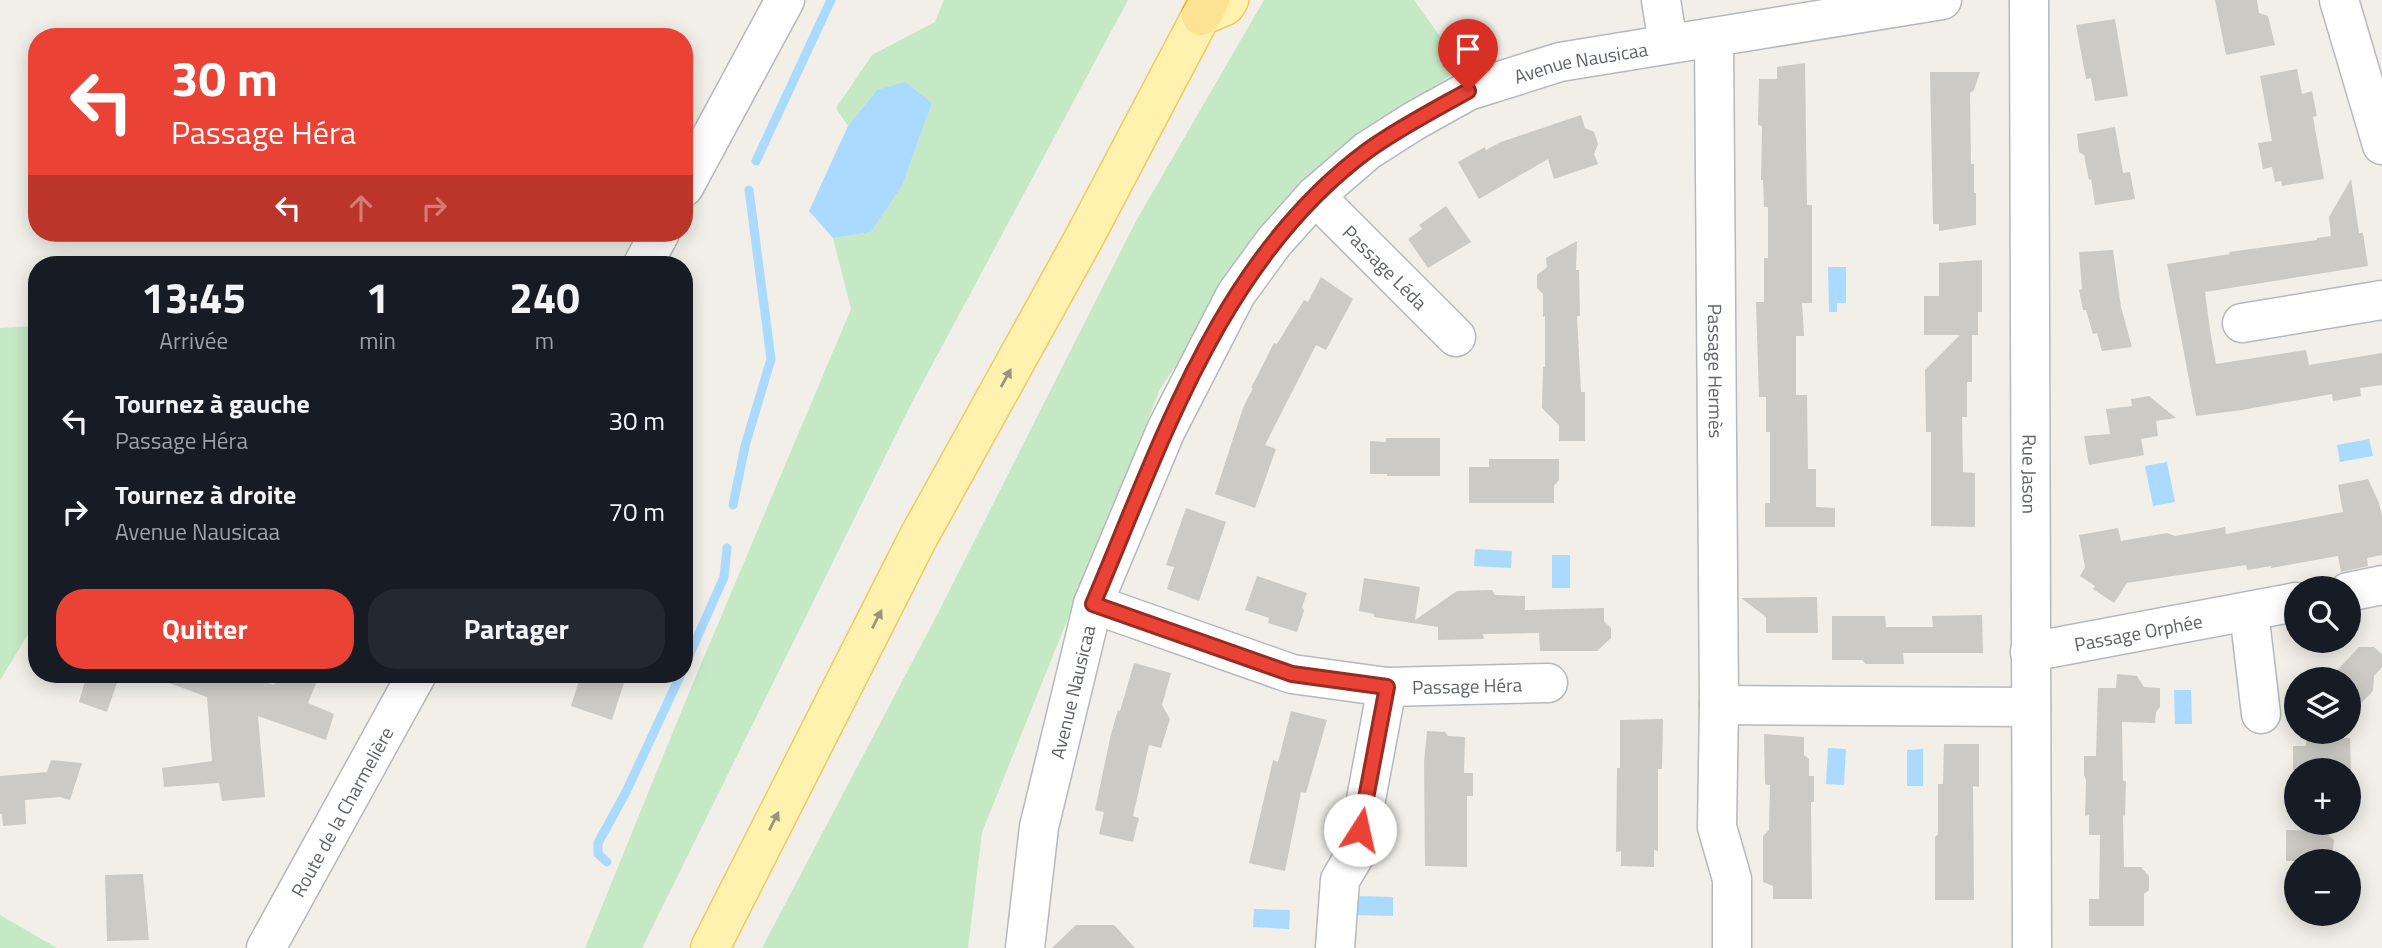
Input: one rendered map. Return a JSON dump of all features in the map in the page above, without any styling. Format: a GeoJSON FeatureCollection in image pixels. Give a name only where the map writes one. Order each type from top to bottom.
{"type":"FeatureCollection","features":[{"type":"Feature","properties":{"kind":"main road"},"geometry":{"type":"LineString","coordinates":[[688,948],[757,799],[926,471],[1088,178],[1205,4]]}},
{"type":"Feature","properties":{"kind":"main road"},"geometry":{"type":"LineString","coordinates":[[710,948],[918,538],[1091,225],[1205,4]]}},
{"type":"Feature","properties":{"kind":"street"},"geometry":{"type":"LineString","coordinates":[[693,170],[785,0]]}},
{"type":"Feature","properties":{"kind":"street"},"geometry":{"type":"LineString","coordinates":[[1661,0],[1668,44]]}},
{"type":"Feature","properties":{"kind":"street","name":"Avenue Nausicaa"},"geometry":{"type":"LineString","coordinates":[[1025,948],[1039,827],[1093,604],[1166,430],[1236,294],[1275,242],[1315,197],[1367,151],[1468,91],[1560,62],[1941,0]]}},
{"type":"Feature","properties":{"kind":"street","name":"Rue Jason"},"geometry":{"type":"LineString","coordinates":[[2029,0],[2032,948]]}},
{"type":"Feature","properties":{"kind":"street"},"geometry":{"type":"LineString","coordinates":[[2339,0],[2382,145]]}},
{"type":"Feature","properties":{"kind":"street","name":"Passage Hermès"},"geometry":{"type":"LineString","coordinates":[[1714,39],[1719,705],[1717,827],[1732,879],[1732,948]]}},
{"type":"Feature","properties":{"kind":"street","name":"Passage Léda"},"geometry":{"type":"LineString","coordinates":[[1315,197],[1456,337]]}},
{"type":"Feature","properties":{"kind":"street"},"geometry":{"type":"LineString","coordinates":[[2242,323],[2382,300]]}},
{"type":"Feature","properties":{"kind":"street"},"geometry":{"type":"LineString","coordinates":[[2361,589],[2382,585]]}},
{"type":"Feature","properties":{"kind":"street","name":"Passage Héra"},"geometry":{"type":"LineString","coordinates":[[1093,604],[1292,674],[1387,687],[1548,682]]}},
{"type":"Feature","properties":{"kind":"street","name":"Passage Orphée"},"geometry":{"type":"LineString","coordinates":[[2030,652],[2284,605]]}},
{"type":"Feature","properties":{"kind":"street"},"geometry":{"type":"LineString","coordinates":[[2249,612],[2261,714]]}},
{"type":"Feature","properties":{"kind":"street","name":"Route de la Charmelière"},"geometry":{"type":"LineString","coordinates":[[266,948],[412,683]]}},
{"type":"Feature","properties":{"kind":"street","name":"Passage Héra"},"geometry":{"type":"LineString","coordinates":[[1335,948],[1339,880],[1356,853],[1387,687]]}},
{"type":"Feature","properties":{"kind":"street"},"geometry":{"type":"LineString","coordinates":[[1719,705],[2031,707]]}},
{"type":"Feature","properties":{"kind":"green space"},"geometry":{"type":"Polygon","coordinates":[[[944,0],[1128,0],[910,406],[642,948],[585,948],[688,695],[851,309],[833,238],[871,232],[902,186],[932,103],[877,90],[848,126],[836,108],[872,55],[935,22],[944,0]]]}},
{"type":"Feature","properties":{"kind":"green space"},"geometry":{"type":"Polygon","coordinates":[[[1264,0],[1414,0],[1462,67],[1298,184],[1160,389],[982,832],[968,948],[762,948],[937,615],[1136,221],[1264,0]]]}},
{"type":"Feature","properties":{"kind":"green space"},"geometry":{"type":"Polygon","coordinates":[[[28,326],[28,635],[0,680],[0,328],[28,326]]]}},
{"type":"Feature","properties":{"kind":"green space"},"geometry":{"type":"Polygon","coordinates":[[[0,915],[57,948],[0,948],[0,915]]]}},
{"type":"Feature","properties":{"kind":"water"},"geometry":{"type":"Polygon","coordinates":[[[905,82],[932,103],[902,186],[871,232],[833,238],[809,211],[848,126],[877,90],[905,82]]]}},
{"type":"Feature","properties":{"kind":"water"},"geometry":{"type":"Polygon","coordinates":[[[1828,267],[1846,267],[1846,303],[1837,303],[1837,312],[1829,312],[1828,267]]]}},
{"type":"Feature","properties":{"kind":"water"},"geometry":{"type":"Polygon","coordinates":[[[2369,439],[2373,456],[2340,462],[2337,445],[2369,439]]]}},
{"type":"Feature","properties":{"kind":"water"},"geometry":{"type":"Polygon","coordinates":[[[2167,462],[2175,502],[2153,506],[2145,466],[2167,462]]]}},
{"type":"Feature","properties":{"kind":"water"},"geometry":{"type":"Polygon","coordinates":[[[1475,549],[1512,551],[1511,568],[1474,566],[1475,549]]]}},
{"type":"Feature","properties":{"kind":"water"},"geometry":{"type":"Polygon","coordinates":[[[1552,555],[1570,555],[1570,588],[1552,588],[1552,555]]]}},
{"type":"Feature","properties":{"kind":"water"},"geometry":{"type":"Polygon","coordinates":[[[2174,690],[2191,690],[2192,724],[2175,724],[2174,690]]]}},
{"type":"Feature","properties":{"kind":"water"},"geometry":{"type":"Polygon","coordinates":[[[1828,748],[1846,749],[1844,785],[1826,784],[1828,748]]]}},
{"type":"Feature","properties":{"kind":"water"},"geometry":{"type":"Polygon","coordinates":[[[1923,749],[1923,786],[1907,786],[1907,750],[1923,749]]]}},
{"type":"Feature","properties":{"kind":"water"},"geometry":{"type":"Polygon","coordinates":[[[1357,896],[1393,897],[1393,916],[1356,915],[1357,896]]]}},
{"type":"Feature","properties":{"kind":"water"},"geometry":{"type":"Polygon","coordinates":[[[1254,909],[1290,910],[1289,929],[1253,927],[1254,909]]]}},
{"type":"Feature","properties":{"kind":"building"},"geometry":{"type":"Polygon","coordinates":[[[2215,0],[2257,0],[2259,13],[2268,16],[2275,45],[2226,55],[2215,0]]]}},
{"type":"Feature","properties":{"kind":"building"},"geometry":{"type":"Polygon","coordinates":[[[2115,19],[2128,96],[2095,101],[2091,78],[2086,79],[2076,25],[2115,19]]]}},
{"type":"Feature","properties":{"kind":"building"},"geometry":{"type":"Polygon","coordinates":[[[1805,63],[1807,205],[1812,205],[1812,303],[1802,303],[1804,336],[1796,336],[1796,395],[1807,395],[1808,469],[1816,469],[1816,507],[1835,508],[1835,527],[1765,527],[1765,503],[1770,503],[1770,432],[1766,432],[1766,397],[1759,397],[1756,302],[1764,302],[1764,258],[1768,258],[1768,207],[1764,207],[1761,180],[1759,79],[1777,79],[1777,67],[1805,63]]]}},
{"type":"Feature","properties":{"kind":"building"},"geometry":{"type":"Polygon","coordinates":[[[2297,69],[2302,94],[2312,91],[2317,116],[2313,117],[2324,179],[2282,186],[2281,181],[2275,182],[2272,167],[2263,169],[2258,143],[2272,141],[2260,76],[2297,69]]]}},
{"type":"Feature","properties":{"kind":"building"},"geometry":{"type":"Polygon","coordinates":[[[1930,72],[1980,72],[1974,90],[1970,93],[1971,164],[1974,164],[1976,225],[1939,231],[1939,224],[1933,224],[1930,72]]]}},
{"type":"Feature","properties":{"kind":"building"},"geometry":{"type":"Polygon","coordinates":[[[1581,115],[1585,128],[1594,132],[1598,144],[1594,154],[1598,164],[1554,179],[1548,159],[1479,199],[1458,162],[1485,147],[1486,150],[1501,142],[1581,115]]]}},
{"type":"Feature","properties":{"kind":"building"},"geometry":{"type":"Polygon","coordinates":[[[2115,127],[2123,173],[2130,172],[2135,199],[2095,205],[2091,179],[2089,180],[2084,155],[2079,152],[2077,134],[2115,127]]]}},
{"type":"Feature","properties":{"kind":"building"},"geometry":{"type":"Polygon","coordinates":[[[2351,179],[2359,233],[2363,233],[2368,266],[2205,292],[2210,330],[2216,364],[2306,350],[2309,365],[2382,353],[2382,385],[2360,388],[2361,396],[2333,401],[2332,394],[2196,416],[2167,264],[2331,236],[2329,217],[2351,179]]]}},
{"type":"Feature","properties":{"kind":"building"},"geometry":{"type":"Polygon","coordinates":[[[1446,206],[1471,242],[1428,268],[1408,239],[1422,229],[1419,225],[1446,206]]]}},
{"type":"Feature","properties":{"kind":"building"},"geometry":{"type":"Polygon","coordinates":[[[1577,241],[1576,270],[1579,270],[1580,316],[1577,316],[1581,392],[1585,392],[1585,441],[1559,441],[1559,425],[1542,408],[1545,316],[1543,317],[1543,294],[1537,288],[1537,275],[1547,267],[1546,258],[1577,241]]]}},
{"type":"Feature","properties":{"kind":"building"},"geometry":{"type":"Polygon","coordinates":[[[2113,250],[2121,307],[2132,347],[2102,351],[2097,333],[2093,334],[2086,310],[2083,310],[2079,290],[2082,289],[2079,252],[2113,250]]]}},
{"type":"Feature","properties":{"kind":"building"},"geometry":{"type":"Polygon","coordinates":[[[1982,260],[1982,312],[1978,312],[1978,335],[1972,335],[1972,382],[1967,382],[1967,417],[1962,417],[1963,472],[1975,473],[1975,527],[1931,526],[1931,432],[1926,432],[1925,370],[1960,335],[1924,335],[1924,296],[1939,296],[1939,263],[1982,260]]]}},
{"type":"Feature","properties":{"kind":"building"},"geometry":{"type":"Polygon","coordinates":[[[1321,277],[1353,299],[1326,350],[1316,345],[1265,445],[1276,449],[1255,508],[1215,494],[1251,388],[1274,343],[1277,344],[1304,300],[1308,302],[1321,277]]]}},
{"type":"Feature","properties":{"kind":"building"},"geometry":{"type":"Polygon","coordinates":[[[2149,396],[2176,418],[2156,421],[2158,436],[2141,439],[2144,455],[2089,465],[2084,436],[2110,434],[2106,409],[2132,406],[2131,399],[2149,396]]]}},
{"type":"Feature","properties":{"kind":"building"},"geometry":{"type":"Polygon","coordinates":[[[1386,438],[1440,438],[1440,476],[1370,474],[1370,441],[1386,442],[1386,438]]]}},
{"type":"Feature","properties":{"kind":"building"},"geometry":{"type":"Polygon","coordinates":[[[1489,459],[1559,459],[1559,480],[1554,486],[1554,503],[1469,503],[1469,467],[1489,467],[1489,459]]]}},
{"type":"Feature","properties":{"kind":"building"},"geometry":{"type":"Polygon","coordinates":[[[2368,479],[2382,516],[2382,555],[2367,558],[2368,566],[2341,572],[2338,556],[2271,568],[2247,570],[2246,565],[2127,583],[2114,603],[2080,576],[2085,567],[2079,535],[2118,528],[2121,541],[2167,533],[2175,536],[2225,527],[2226,534],[2343,512],[2338,485],[2368,479]]]}},
{"type":"Feature","properties":{"kind":"building"},"geometry":{"type":"Polygon","coordinates":[[[1186,508],[1226,522],[1199,601],[1167,589],[1174,567],[1166,565],[1186,508]]]}},
{"type":"Feature","properties":{"kind":"building"},"geometry":{"type":"Polygon","coordinates":[[[1257,576],[1307,593],[1297,632],[1268,623],[1269,618],[1245,610],[1257,576]]]}},
{"type":"Feature","properties":{"kind":"building"},"geometry":{"type":"Polygon","coordinates":[[[1364,578],[1420,587],[1415,620],[1457,591],[1492,590],[1495,595],[1525,596],[1525,610],[1604,608],[1604,621],[1611,628],[1611,638],[1597,651],[1540,651],[1539,633],[1483,634],[1484,639],[1438,640],[1438,627],[1374,617],[1374,614],[1359,611],[1364,578]]]}},
{"type":"Feature","properties":{"kind":"building"},"geometry":{"type":"Polygon","coordinates":[[[1817,597],[1818,633],[1766,633],[1766,617],[1741,598],[1817,597]]]}},
{"type":"Feature","properties":{"kind":"building"},"geometry":{"type":"Polygon","coordinates":[[[1982,615],[1983,653],[1903,653],[1904,664],[1866,664],[1862,660],[1832,660],[1832,616],[1885,616],[1886,627],[1933,627],[1932,616],[1982,615]]]}},
{"type":"Feature","properties":{"kind":"building"},"geometry":{"type":"Polygon","coordinates":[[[2361,647],[2374,647],[2382,654],[2382,667],[2374,676],[2373,691],[2361,703],[2361,667],[2340,667],[2353,653],[2361,653],[2361,647]]]}},
{"type":"Feature","properties":{"kind":"building"},"geometry":{"type":"Polygon","coordinates":[[[1134,663],[1171,673],[1162,705],[1170,719],[1161,748],[1149,745],[1133,816],[1139,818],[1133,842],[1099,834],[1104,812],[1095,810],[1111,734],[1134,663]]]}},
{"type":"Feature","properties":{"kind":"building"},"geometry":{"type":"Polygon","coordinates":[[[2117,674],[2137,676],[2144,687],[2160,688],[2160,707],[2156,712],[2155,723],[2122,722],[2123,781],[2126,781],[2125,816],[2123,815],[2124,867],[2141,867],[2149,876],[2149,890],[2144,894],[2144,926],[2089,926],[2089,899],[2099,899],[2100,835],[2089,835],[2089,815],[2085,816],[2084,756],[2096,756],[2098,688],[2116,688],[2117,674]]]}},
{"type":"Feature","properties":{"kind":"building"},"geometry":{"type":"Polygon","coordinates":[[[84,683],[117,683],[107,712],[79,702],[84,683]]]}},
{"type":"Feature","properties":{"kind":"building"},"geometry":{"type":"Polygon","coordinates":[[[169,683],[316,683],[308,703],[334,714],[326,740],[258,716],[265,797],[222,801],[219,783],[164,787],[162,768],[212,761],[207,697],[169,683]]]}},
{"type":"Feature","properties":{"kind":"building"},"geometry":{"type":"Polygon","coordinates":[[[578,683],[624,683],[612,720],[571,706],[578,683]]]}},
{"type":"Feature","properties":{"kind":"building"},"geometry":{"type":"Polygon","coordinates":[[[1291,711],[1327,720],[1306,793],[1301,792],[1285,871],[1249,863],[1273,760],[1278,762],[1291,711]]]}},
{"type":"Feature","properties":{"kind":"building"},"geometry":{"type":"Polygon","coordinates":[[[1663,719],[1662,769],[1658,769],[1658,851],[1654,850],[1654,867],[1621,866],[1621,851],[1616,852],[1620,720],[1663,719]]]}},
{"type":"Feature","properties":{"kind":"building"},"geometry":{"type":"Polygon","coordinates":[[[1427,731],[1465,737],[1464,773],[1473,773],[1473,796],[1467,796],[1467,867],[1425,866],[1424,762],[1427,731]]]}},
{"type":"Feature","properties":{"kind":"building"},"geometry":{"type":"Polygon","coordinates":[[[1764,734],[1804,737],[1804,755],[1809,759],[1809,776],[1814,776],[1814,802],[1811,802],[1812,899],[1773,899],[1773,886],[1763,882],[1763,836],[1769,830],[1770,785],[1765,784],[1764,734]]]}},
{"type":"Feature","properties":{"kind":"building"},"geometry":{"type":"Polygon","coordinates":[[[1944,744],[1979,744],[1979,787],[1973,786],[1974,900],[1935,900],[1938,784],[1943,784],[1944,744]]]}},
{"type":"Feature","properties":{"kind":"building"},"geometry":{"type":"Polygon","coordinates":[[[2350,744],[2351,758],[2293,758],[2293,746],[2350,744]]]}},
{"type":"Feature","properties":{"kind":"building"},"geometry":{"type":"Polygon","coordinates":[[[51,760],[82,763],[70,800],[60,797],[25,800],[26,824],[3,826],[0,814],[0,776],[47,772],[51,760]]]}},
{"type":"Feature","properties":{"kind":"building"},"geometry":{"type":"Polygon","coordinates":[[[2286,835],[2328,835],[2334,840],[2333,849],[2286,849],[2286,835]]]}},
{"type":"Feature","properties":{"kind":"building"},"geometry":{"type":"Polygon","coordinates":[[[143,874],[149,940],[107,941],[105,875],[143,874]]]}},
{"type":"Feature","properties":{"kind":"building"},"geometry":{"type":"Polygon","coordinates":[[[1076,925],[1114,925],[1135,948],[1052,948],[1076,925]]]}},
{"type":"Feature","properties":{"kind":"waterway"},"geometry":{"type":"LineString","coordinates":[[756,161],[831,0]]}},
{"type":"Feature","properties":{"kind":"waterway"},"geometry":{"type":"LineString","coordinates":[[733,505],[745,446],[771,359],[749,190]]}},
{"type":"Feature","properties":{"kind":"waterway"},"geometry":{"type":"LineString","coordinates":[[693,647],[724,577],[727,548]]}},
{"type":"Feature","properties":{"kind":"waterway"},"geometry":{"type":"LineString","coordinates":[[607,862],[598,854],[598,843],[626,792],[677,683]]}},
{"type":"Feature","properties":{"kind":"route"},"geometry":{"type":"LineString","coordinates":[[1360,830],[1387,687],[1292,674],[1093,604],[1166,430],[1236,294],[1275,242],[1315,197],[1367,151],[1468,91]]}}]}
